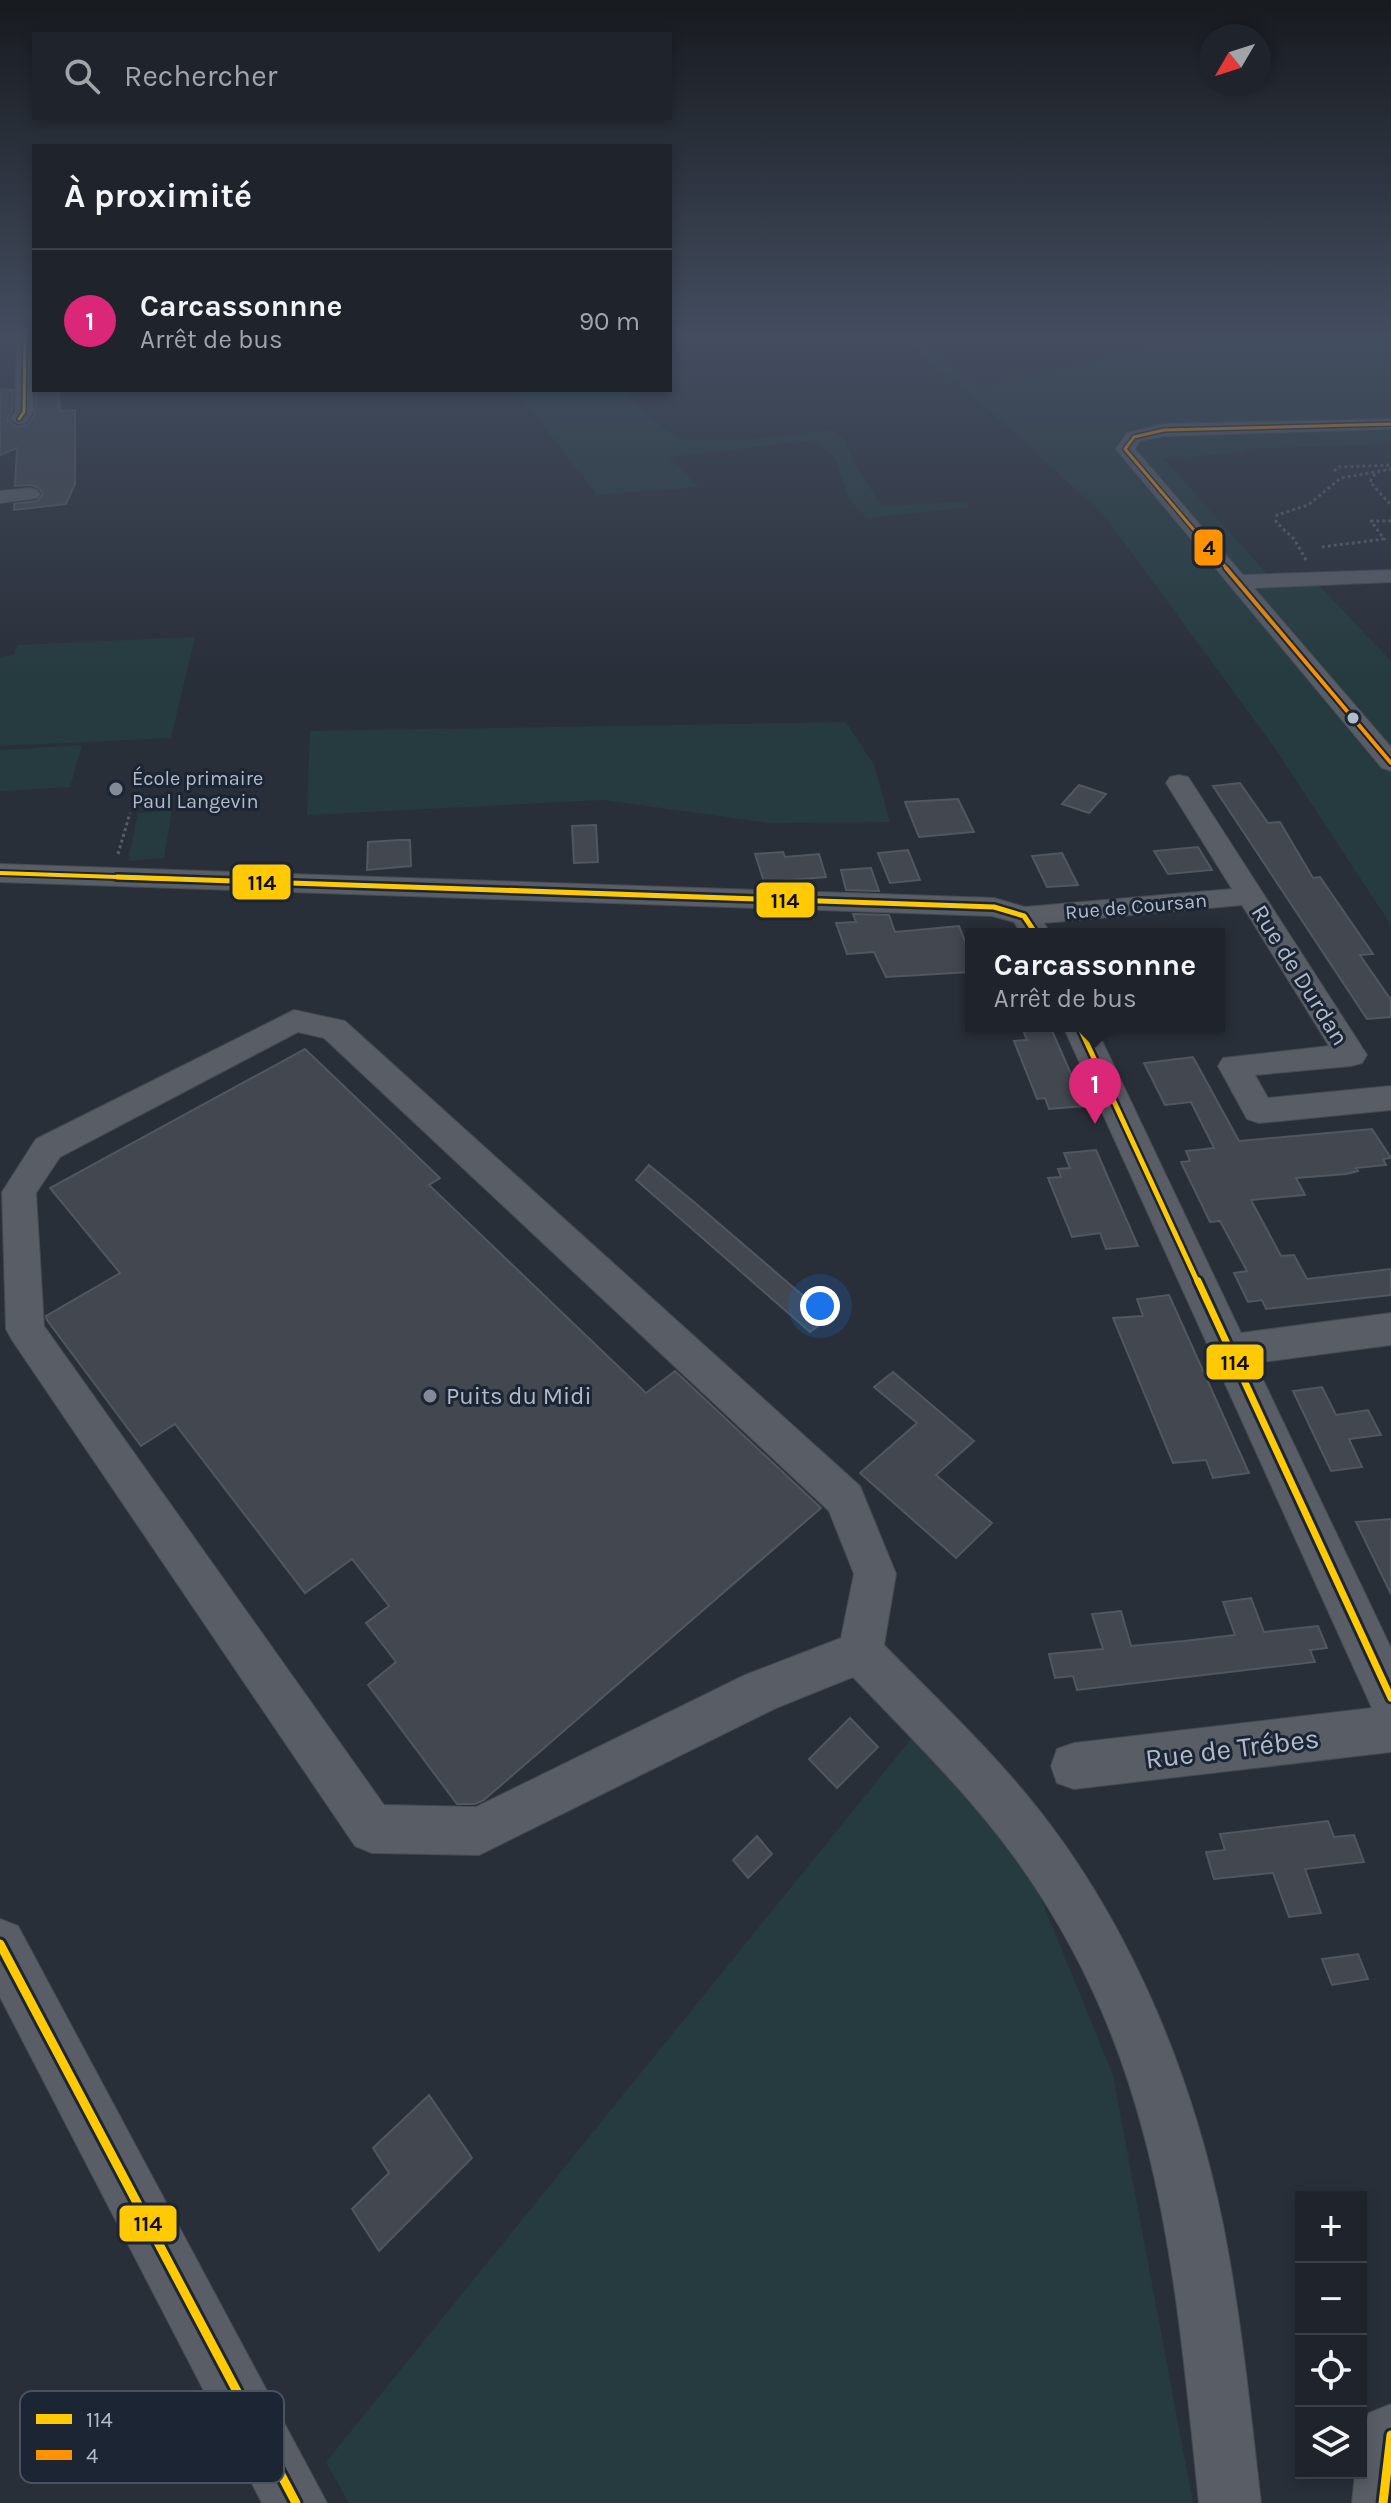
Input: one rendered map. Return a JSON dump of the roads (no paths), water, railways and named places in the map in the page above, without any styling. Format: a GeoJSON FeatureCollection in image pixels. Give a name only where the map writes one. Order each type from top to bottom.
{"type":"FeatureCollection","features":[{"type":"Feature","properties":{"kind":"street"},"geometry":{"type":"LineString","coordinates":[[1125,450],[1391,763]]}},
{"type":"Feature","properties":{"kind":"street"},"geometry":{"type":"LineString","coordinates":[[0,497],[30,494]]}},
{"type":"Feature","properties":{"kind":"street"},"geometry":{"type":"LineString","coordinates":[[1236,582],[1391,576]]}},
{"type":"Feature","properties":{"kind":"street","name":"Rue de Durdan"},"geometry":{"type":"LineString","coordinates":[[1179,783],[1351,1055],[1385,1099]]}},
{"type":"Feature","properties":{"kind":"street","name":"Rue de Coursan"},"geometry":{"type":"LineString","coordinates":[[0,873],[994,907],[1030,925],[1249,896]]}},
{"type":"Feature","properties":{"kind":"street"},"geometry":{"type":"LineString","coordinates":[[294,1021],[334,1029],[845,1499],[875,1574],[860,1652],[761,1691],[479,1831],[372,1829],[25,1329],[19,1192],[48,1148],[294,1021]]}},
{"type":"Feature","properties":{"kind":"street"},"geometry":{"type":"LineString","coordinates":[[1082,1032],[1391,1698]]}},
{"type":"Feature","properties":{"kind":"street","name":"Rue de Durdan"},"geometry":{"type":"LineString","coordinates":[[1351,1055],[1234,1066],[1259,1111],[1385,1099]]}},
{"type":"Feature","properties":{"kind":"street"},"geometry":{"type":"LineString","coordinates":[[1230,1350],[1391,1329]]}},
{"type":"Feature","properties":{"kind":"street"},"geometry":{"type":"LineString","coordinates":[[860,1652],[1002,1803],[1028,1836],[1077,1912],[1117,1990],[1150,2069],[1185,2181],[1200,2262],[1230,2503]]}},
{"type":"Feature","properties":{"kind":"street","name":"Rue de Trébes"},"geometry":{"type":"LineString","coordinates":[[1074,1766],[1391,1729]]}},
{"type":"Feature","properties":{"kind":"street"},"geometry":{"type":"LineString","coordinates":[[0,1944],[237,2391]]}},
{"type":"Feature","properties":{"kind":"street"},"geometry":{"type":"LineString","coordinates":[[1383,2503],[1391,2435]]}},
{"type":"Feature","properties":{"kind":"street"},"geometry":{"type":"LineString","coordinates":[[284,2480],[296,2503]]}},
{"type":"Feature","properties":{"kind":"place","name":"École primaire Paul Langevin"},"geometry":{"type":"Point","coordinates":[116,789]}},
{"type":"Feature","properties":{"kind":"place","name":"Carcassonnne"},"geometry":{"type":"Point","coordinates":[1095,1124]}},
{"type":"Feature","properties":{"kind":"place","name":"Puits du Midi"},"geometry":{"type":"Point","coordinates":[430,1396]}}]}
